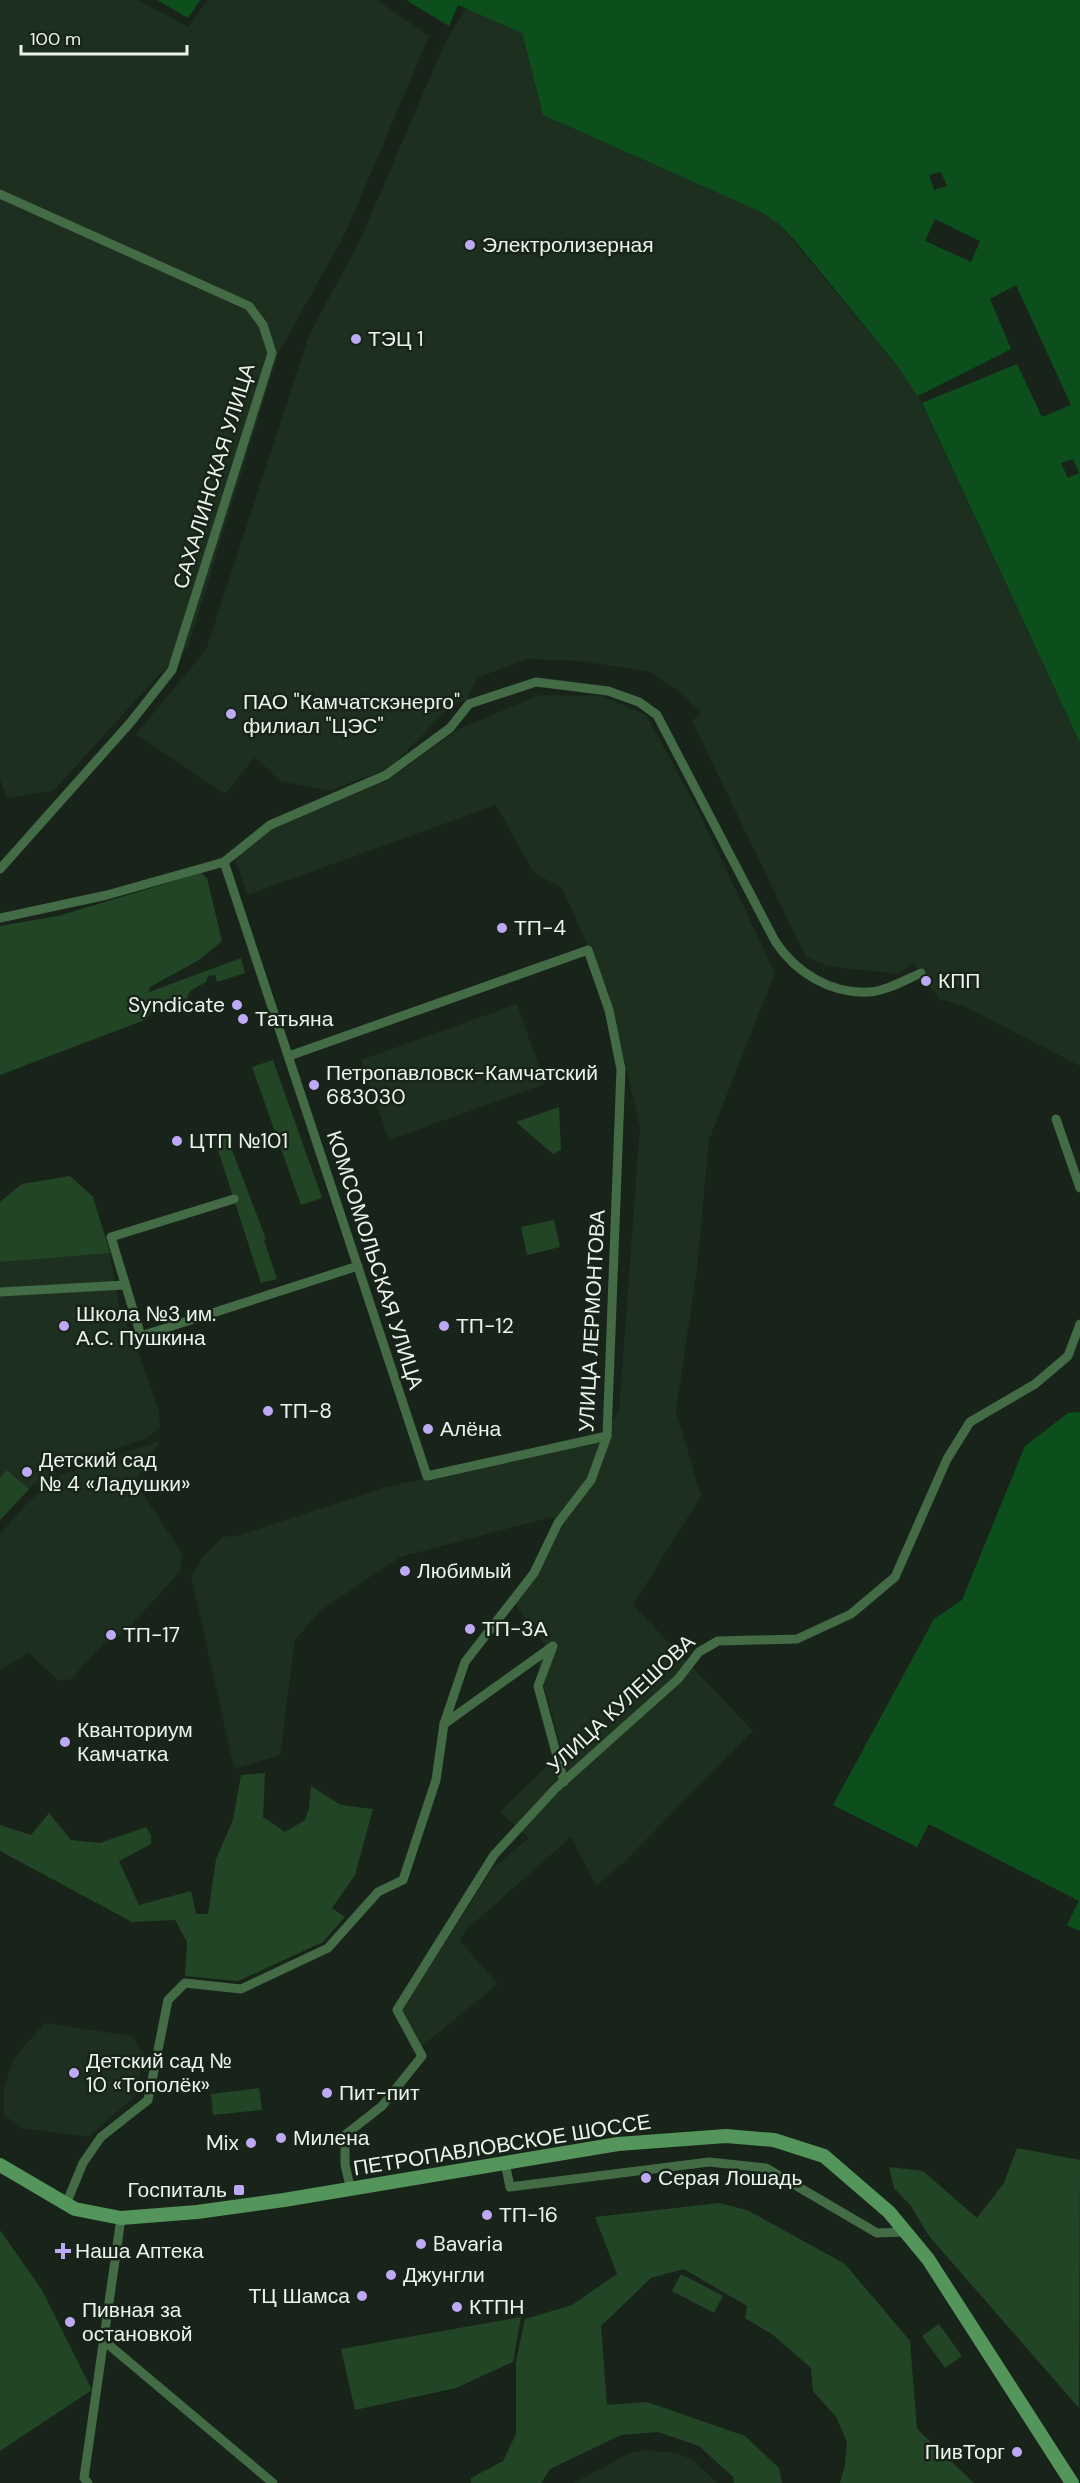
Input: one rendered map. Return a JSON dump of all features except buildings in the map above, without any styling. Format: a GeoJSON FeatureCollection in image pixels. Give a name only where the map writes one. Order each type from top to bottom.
{"type":"FeatureCollection","features":[{"type":"Feature","properties":{"kind":"main road","name":"ПЕТРОПАВЛОВСКОЕ ШОССЕ"},"geometry":{"type":"LineString","coordinates":[[0,2165],[66,2204],[92,2213],[121,2217],[197,2212],[351,2190],[618,2144],[726,2136],[774,2140],[824,2156],[889,2212],[928,2259],[1072,2483]]}},
{"type":"Feature","properties":{"kind":"street","name":"САХАЛИНСКАЯ УЛИЦА"},"geometry":{"type":"LineString","coordinates":[[0,194],[249,306],[263,325],[272,353],[172,670],[130,723],[0,868]]}},
{"type":"Feature","properties":{"kind":"street"},"geometry":{"type":"LineString","coordinates":[[0,918],[107,895],[224,862],[270,825],[386,775],[450,728],[469,704],[536,682],[567,684],[608,691],[639,702],[657,715],[776,941],[786,958],[811,978],[840,988],[868,992],[886,988],[921,973]]}},
{"type":"Feature","properties":{"kind":"street","name":"КОМСОМОЛЬСКАЯ УЛИЦА"},"geometry":{"type":"LineString","coordinates":[[224,862],[427,1476],[607,1436]]}},
{"type":"Feature","properties":{"kind":"street","name":"УЛИЦА ЛЕРМОНТОВА"},"geometry":{"type":"LineString","coordinates":[[66,2204],[83,2163],[101,2137],[148,2100],[168,2000],[184,1983],[241,1989],[327,1948],[378,1893],[403,1880],[436,1780],[444,1724],[465,1662],[534,1573],[558,1523],[591,1480],[607,1436],[621,1069],[609,1010],[588,950],[289,1056]]}},
{"type":"Feature","properties":{"kind":"street"},"geometry":{"type":"LineString","coordinates":[[1056,1119],[1080,1188]]}},
{"type":"Feature","properties":{"kind":"street"},"geometry":{"type":"LineString","coordinates":[[234,1199],[111,1237],[141,1336],[358,1266]]}},
{"type":"Feature","properties":{"kind":"street"},"geometry":{"type":"LineString","coordinates":[[0,1292],[125,1285]]}},
{"type":"Feature","properties":{"kind":"street","name":"УЛИЦА КУЛЕШОВА"},"geometry":{"type":"LineString","coordinates":[[351,2190],[345,2165],[345,2135],[382,2106],[422,2056],[396,2010],[494,1855],[564,1782],[678,1679],[699,1652],[718,1641],[797,1639],[851,1614],[895,1577],[947,1459],[970,1422],[1035,1384],[1068,1356],[1080,1324]]}},
{"type":"Feature","properties":{"kind":"street"},"geometry":{"type":"LineString","coordinates":[[444,1724],[553,1646],[538,1686],[564,1782]]}},
{"type":"Feature","properties":{"kind":"street"},"geometry":{"type":"LineString","coordinates":[[505,2163],[510,2187],[709,2162],[766,2168],[877,2234],[905,2232]]}},
{"type":"Feature","properties":{"kind":"street"},"geometry":{"type":"LineString","coordinates":[[88,2483],[84,2478],[121,2217]]}},
{"type":"Feature","properties":{"kind":"street"},"geometry":{"type":"LineString","coordinates":[[103,2340],[273,2483]]}},
{"type":"Feature","properties":{"kind":"shaded area"},"geometry":{"type":"Polygon","coordinates":[[[0,0],[138,0],[188,27],[208,0],[377,0],[429,36],[345,234],[278,354],[188,647],[158,676],[53,791],[7,798],[0,779],[0,0]]]}},
{"type":"Feature","properties":{"kind":"shaded area"},"geometry":{"type":"Polygon","coordinates":[[[157,0],[200,0],[188,18],[157,0]]]}},
{"type":"Feature","properties":{"kind":"shaded area"},"geometry":{"type":"Polygon","coordinates":[[[406,0],[1080,0],[1080,743],[922,403],[899,368],[796,242],[780,225],[763,213],[543,115],[522,33],[458,5],[449,26],[406,0]]]}},
{"type":"Feature","properties":{"kind":"shaded area"},"geometry":{"type":"Polygon","coordinates":[[[466,8],[522,33],[543,115],[763,213],[780,225],[899,368],[918,396],[1080,743],[1080,1066],[964,1006],[939,999],[913,962],[899,974],[827,966],[806,957],[692,721],[701,713],[676,689],[650,672],[581,661],[526,659],[477,678],[467,700],[453,704],[390,768],[329,791],[280,781],[255,757],[225,794],[136,734],[206,650],[309,335],[360,240],[444,45],[466,8]]]}},
{"type":"Feature","properties":{"kind":"shaded area"},"geometry":{"type":"Polygon","coordinates":[[[540,695],[602,696],[646,715],[697,808],[775,973],[709,1140],[697,1268],[676,1411],[701,1496],[633,1605],[753,1731],[623,1863],[596,1886],[571,1837],[466,1930],[460,1941],[498,1984],[422,2046],[402,2010],[493,1868],[529,1838],[500,1812],[562,1751],[538,1665],[545,1645],[515,1604],[562,1522],[552,1517],[400,1557],[321,1610],[295,1640],[280,1755],[234,1769],[191,1576],[203,1557],[223,1537],[240,1535],[386,1487],[596,1443],[619,1412],[640,1127],[608,991],[562,888],[533,872],[496,805],[247,895],[235,858],[272,828],[388,780],[458,729],[540,695]]]}},
{"type":"Feature","properties":{"kind":"shaded area"},"geometry":{"type":"Polygon","coordinates":[[[201,873],[207,878],[222,941],[199,960],[150,987],[149,992],[241,958],[245,973],[217,982],[215,975],[208,976],[206,982],[190,991],[187,998],[150,1013],[147,1019],[0,1075],[0,926],[58,916],[201,873]]]}},
{"type":"Feature","properties":{"kind":"shaded area"},"geometry":{"type":"Polygon","coordinates":[[[517,1004],[545,1084],[389,1140],[361,1060],[517,1004]]]}},
{"type":"Feature","properties":{"kind":"shaded area"},"geometry":{"type":"Polygon","coordinates":[[[273,1060],[322,1198],[301,1205],[252,1067],[273,1060]]]}},
{"type":"Feature","properties":{"kind":"shaded area"},"geometry":{"type":"Polygon","coordinates":[[[559,1107],[561,1150],[553,1154],[516,1122],[559,1107]]]}},
{"type":"Feature","properties":{"kind":"shaded area"},"geometry":{"type":"Polygon","coordinates":[[[227,1137],[266,1239],[264,1240],[277,1279],[261,1283],[215,1141],[227,1137]]]}},
{"type":"Feature","properties":{"kind":"shaded area","name":"Школа №3 им. А.С. Пушкина"},"geometry":{"type":"Polygon","coordinates":[[[70,1176],[93,1197],[110,1253],[120,1312],[134,1340],[159,1411],[160,1428],[146,1439],[54,1468],[56,1476],[47,1484],[35,1483],[0,1520],[0,1202],[22,1184],[70,1176]]]}},
{"type":"Feature","properties":{"kind":"shaded area"},"geometry":{"type":"Polygon","coordinates":[[[70,1176],[93,1197],[110,1253],[0,1262],[0,1202],[22,1184],[70,1176]]]}},
{"type":"Feature","properties":{"kind":"shaded area"},"geometry":{"type":"Polygon","coordinates":[[[554,1220],[560,1247],[527,1255],[521,1227],[554,1220]]]}},
{"type":"Feature","properties":{"kind":"shaded area"},"geometry":{"type":"Polygon","coordinates":[[[1080,1412],[1080,1931],[1067,1925],[1079,1901],[929,1824],[917,1847],[833,1805],[934,1619],[962,1600],[1025,1446],[1068,1413],[1080,1412]]]}},
{"type":"Feature","properties":{"kind":"shaded area"},"geometry":{"type":"Polygon","coordinates":[[[160,1441],[135,1482],[182,1553],[180,1572],[127,1629],[109,1643],[106,1641],[71,1679],[59,1681],[29,1653],[0,1670],[0,1534],[29,1501],[61,1475],[160,1441]]]}},
{"type":"Feature","properties":{"kind":"shaded area"},"geometry":{"type":"Polygon","coordinates":[[[7,1470],[29,1489],[0,1520],[0,1478],[7,1470]]]}},
{"type":"Feature","properties":{"kind":"shaded area"},"geometry":{"type":"Polygon","coordinates":[[[265,1773],[263,1817],[285,1832],[305,1820],[309,1808],[311,1786],[341,1805],[373,1809],[355,1875],[332,1908],[345,1917],[323,1942],[238,1981],[185,1976],[187,1942],[175,1920],[132,1922],[0,1851],[0,1825],[31,1835],[49,1813],[71,1840],[100,1843],[146,1827],[151,1835],[151,1844],[119,1861],[139,1905],[191,1891],[196,1914],[208,1914],[216,1859],[233,1820],[241,1775],[265,1773]]]}},
{"type":"Feature","properties":{"kind":"shaded area","name":"Детский сад № 10 «Тополёк»"},"geometry":{"type":"Polygon","coordinates":[[[45,2023],[132,2036],[142,2053],[138,2094],[88,2137],[22,2128],[4,2115],[4,2088],[14,2058],[45,2023]]]}},
{"type":"Feature","properties":{"kind":"shaded area"},"geometry":{"type":"Polygon","coordinates":[[[259,2088],[262,2110],[213,2115],[211,2094],[259,2088]]]}},
{"type":"Feature","properties":{"kind":"shaded area"},"geometry":{"type":"Polygon","coordinates":[[[1017,2148],[1080,2160],[1079,2408],[929,2236],[911,2206],[894,2188],[889,2167],[923,2171],[977,2218],[1004,2183],[1017,2148]]]}},
{"type":"Feature","properties":{"kind":"shaded area"},"geometry":{"type":"Polygon","coordinates":[[[719,2203],[747,2210],[845,2264],[910,2341],[917,2429],[974,2483],[840,2483],[845,2465],[847,2442],[836,2417],[813,2391],[811,2368],[773,2335],[745,2318],[747,2306],[684,2269],[651,2278],[601,2326],[607,2405],[647,2402],[745,2436],[779,2468],[782,2483],[734,2483],[733,2477],[699,2446],[658,2432],[621,2435],[550,2469],[541,2483],[471,2483],[471,2478],[503,2461],[516,2434],[516,2361],[525,2319],[572,2305],[617,2274],[595,2217],[719,2203]]]}},
{"type":"Feature","properties":{"kind":"shaded area"},"geometry":{"type":"Polygon","coordinates":[[[0,2230],[42,2290],[92,2390],[0,2451],[0,2230]]]}},
{"type":"Feature","properties":{"kind":"shaded area"},"geometry":{"type":"Polygon","coordinates":[[[681,2274],[723,2296],[714,2313],[672,2291],[681,2274]]]}},
{"type":"Feature","properties":{"kind":"shaded area"},"geometry":{"type":"Polygon","coordinates":[[[521,2317],[513,2362],[456,2388],[355,2410],[341,2349],[521,2317]]]}},
{"type":"Feature","properties":{"kind":"shaded area"},"geometry":{"type":"Polygon","coordinates":[[[939,2324],[962,2356],[945,2368],[922,2336],[939,2324]]]}},
{"type":"Feature","properties":{"kind":"shaded area"},"geometry":{"type":"Polygon","coordinates":[[[644,2450],[677,2453],[693,2460],[717,2483],[574,2483],[630,2453],[644,2450]]]}},
{"type":"Feature","properties":{"kind":"pier"},"geometry":{"type":"Polygon","coordinates":[[[941,172],[947,186],[934,190],[929,175],[941,172]]]}},
{"type":"Feature","properties":{"kind":"pier"},"geometry":{"type":"Polygon","coordinates":[[[935,219],[980,241],[971,262],[925,241],[935,219]]]}},
{"type":"Feature","properties":{"kind":"pier"},"geometry":{"type":"Polygon","coordinates":[[[1016,285],[1071,405],[1042,417],[1017,364],[922,403],[918,396],[1011,349],[990,299],[1016,285]]]}},
{"type":"Feature","properties":{"kind":"pier"},"geometry":{"type":"Polygon","coordinates":[[[1073,459],[1079,473],[1068,478],[1061,463],[1073,459]]]}},
{"type":"Feature","properties":{"kind":"place","name":"Электролизерная"},"geometry":{"type":"Point","coordinates":[470,245]}},
{"type":"Feature","properties":{"kind":"place","name":"ТЭЦ 1"},"geometry":{"type":"Point","coordinates":[356,339]}},
{"type":"Feature","properties":{"kind":"place","name":"ПАО \"Камчатскэнерго\" филиал \"ЦЭС\""},"geometry":{"type":"Point","coordinates":[231,714]}},
{"type":"Feature","properties":{"kind":"place","name":"ТП-4"},"geometry":{"type":"Point","coordinates":[502,928]}},
{"type":"Feature","properties":{"kind":"place","name":"КПП"},"geometry":{"type":"Point","coordinates":[926,981]}},
{"type":"Feature","properties":{"kind":"place","name":"Syndicate"},"geometry":{"type":"Point","coordinates":[237,1005]}},
{"type":"Feature","properties":{"kind":"place","name":"Татьяна"},"geometry":{"type":"Point","coordinates":[243,1019]}},
{"type":"Feature","properties":{"kind":"place","name":"Петропавловск-Камчатский 683030"},"geometry":{"type":"Point","coordinates":[314,1085]}},
{"type":"Feature","properties":{"kind":"place","name":"ЦТП №101"},"geometry":{"type":"Point","coordinates":[177,1141]}},
{"type":"Feature","properties":{"kind":"place","name":"Школа №3 им. А.С. Пушкина"},"geometry":{"type":"Point","coordinates":[64,1326]}},
{"type":"Feature","properties":{"kind":"place","name":"ТП-12"},"geometry":{"type":"Point","coordinates":[444,1326]}},
{"type":"Feature","properties":{"kind":"place","name":"ТП-8"},"geometry":{"type":"Point","coordinates":[268,1411]}},
{"type":"Feature","properties":{"kind":"place","name":"Алёна"},"geometry":{"type":"Point","coordinates":[428,1429]}},
{"type":"Feature","properties":{"kind":"place","name":"Детский сад № 4 «Ладушки»"},"geometry":{"type":"Point","coordinates":[27,1472]}},
{"type":"Feature","properties":{"kind":"place","name":"Любимый"},"geometry":{"type":"Point","coordinates":[405,1571]}},
{"type":"Feature","properties":{"kind":"place","name":"ТП-3А"},"geometry":{"type":"Point","coordinates":[470,1629]}},
{"type":"Feature","properties":{"kind":"place","name":"ТП-17"},"geometry":{"type":"Point","coordinates":[111,1635]}},
{"type":"Feature","properties":{"kind":"place","name":"Кванториум Камчатка"},"geometry":{"type":"Point","coordinates":[65,1742]}},
{"type":"Feature","properties":{"kind":"place","name":"Детский сад № 10 «Тополёк»"},"geometry":{"type":"Point","coordinates":[74,2073]}},
{"type":"Feature","properties":{"kind":"place","name":"Пит-пит"},"geometry":{"type":"Point","coordinates":[327,2093]}},
{"type":"Feature","properties":{"kind":"place","name":"Милена"},"geometry":{"type":"Point","coordinates":[281,2138]}},
{"type":"Feature","properties":{"kind":"place","name":"Mix"},"geometry":{"type":"Point","coordinates":[251,2143]}},
{"type":"Feature","properties":{"kind":"place","name":"Серая Лошадь"},"geometry":{"type":"Point","coordinates":[646,2178]}},
{"type":"Feature","properties":{"kind":"place","name":"Госпиталь"},"geometry":{"type":"Point","coordinates":[239,2190]}},
{"type":"Feature","properties":{"kind":"place","name":"ТП-16"},"geometry":{"type":"Point","coordinates":[487,2215]}},
{"type":"Feature","properties":{"kind":"place","name":"Bavaria"},"geometry":{"type":"Point","coordinates":[421,2244]}},
{"type":"Feature","properties":{"kind":"place","name":"Наша Аптека"},"geometry":{"type":"Point","coordinates":[63,2251]}},
{"type":"Feature","properties":{"kind":"place","name":"Джунгли"},"geometry":{"type":"Point","coordinates":[391,2275]}},
{"type":"Feature","properties":{"kind":"place","name":"ТЦ Шамса"},"geometry":{"type":"Point","coordinates":[362,2296]}},
{"type":"Feature","properties":{"kind":"place","name":"КТПН"},"geometry":{"type":"Point","coordinates":[457,2307]}},
{"type":"Feature","properties":{"kind":"place","name":"Пивная за остановкой"},"geometry":{"type":"Point","coordinates":[70,2322]}},
{"type":"Feature","properties":{"kind":"place","name":"ПивТорг"},"geometry":{"type":"Point","coordinates":[1017,2452]}}]}
